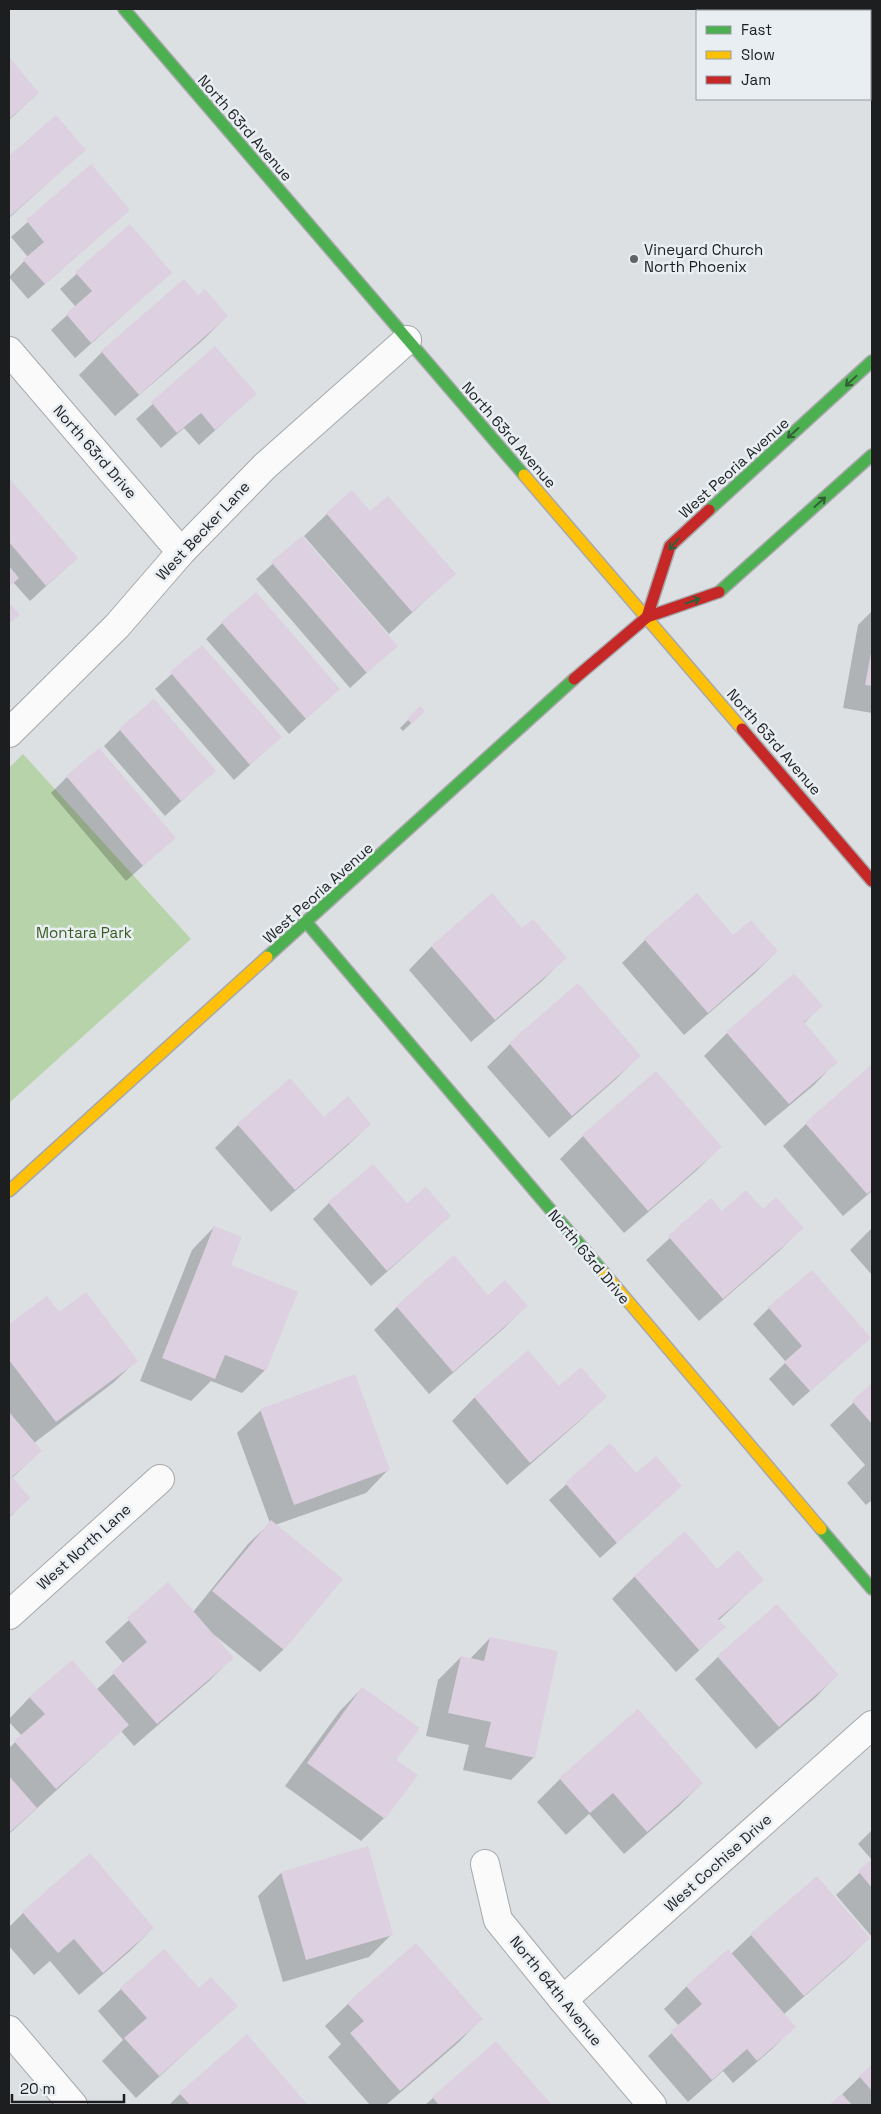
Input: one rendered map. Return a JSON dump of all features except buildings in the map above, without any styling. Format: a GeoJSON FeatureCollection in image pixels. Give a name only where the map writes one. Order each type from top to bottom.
{"type":"FeatureCollection","features":[{"type":"Feature","properties":{"kind":"street","name":"North 63rd Avenue"},"geometry":{"type":"LineString","coordinates":[[124,9],[872,881]]}},
{"type":"Feature","properties":{"kind":"street","name":"West Becker Lane"},"geometry":{"type":"LineString","coordinates":[[9,733],[117,626],[181,552],[265,466],[407,340]]}},
{"type":"Feature","properties":{"kind":"street","name":"North 63rd Drive"},"geometry":{"type":"LineString","coordinates":[[9,351],[181,552]]}},
{"type":"Feature","properties":{"kind":"street","name":"West Peoria Avenue"},"geometry":{"type":"LineString","coordinates":[[647,618],[670,546],[872,361]]}},
{"type":"Feature","properties":{"kind":"street","name":"West Peoria Avenue"},"geometry":{"type":"LineString","coordinates":[[9,1191],[307,924],[602,654],[647,618],[718,593],[872,455]]}},
{"type":"Feature","properties":{"kind":"street","name":"North 63rd Drive"},"geometry":{"type":"LineString","coordinates":[[307,924],[872,1589]]}},
{"type":"Feature","properties":{"kind":"street","name":"West North Lane"},"geometry":{"type":"LineString","coordinates":[[9,1615],[160,1479]]}},
{"type":"Feature","properties":{"kind":"street","name":"West Cochise Drive"},"geometry":{"type":"LineString","coordinates":[[563,2000],[872,1725]]}},
{"type":"Feature","properties":{"kind":"street","name":"North 64th Avenue"},"geometry":{"type":"LineString","coordinates":[[485,1864],[498,1920],[652,2105]]}},
{"type":"Feature","properties":{"kind":"street"},"geometry":{"type":"LineString","coordinates":[[9,2030],[73,2105]]}},
{"type":"Feature","properties":{"kind":"green space","name":"Montara Park"},"geometry":{"type":"Polygon","coordinates":[[[23,754],[191,939],[9,1103],[9,768],[23,754]]]}},
{"type":"Feature","properties":{"kind":"traffic: fast"},"geometry":{"type":"LineString","coordinates":[[124,9],[524,475]]}},
{"type":"Feature","properties":{"kind":"traffic: fast"},"geometry":{"type":"LineString","coordinates":[[709,510],[872,361]]}},
{"type":"Feature","properties":{"kind":"traffic: fast"},"geometry":{"type":"LineString","coordinates":[[719,592],[872,455]]}},
{"type":"Feature","properties":{"kind":"traffic: fast"},"geometry":{"type":"LineString","coordinates":[[267,957],[574,679]]}},
{"type":"Feature","properties":{"kind":"traffic: fast"},"geometry":{"type":"LineString","coordinates":[[307,923],[605,1274]]}},
{"type":"Feature","properties":{"kind":"traffic: fast"},"geometry":{"type":"LineString","coordinates":[[821,1529],[872,1589]]}},
{"type":"Feature","properties":{"kind":"traffic: slow"},"geometry":{"type":"LineString","coordinates":[[524,475],[742,729]]}},
{"type":"Feature","properties":{"kind":"traffic: slow"},"geometry":{"type":"LineString","coordinates":[[9,1191],[267,957]]}},
{"type":"Feature","properties":{"kind":"traffic: slow"},"geometry":{"type":"LineString","coordinates":[[605,1274],[821,1529]]}},
{"type":"Feature","properties":{"kind":"traffic: jam"},"geometry":{"type":"LineString","coordinates":[[647,617],[670,546],[709,510]]}},
{"type":"Feature","properties":{"kind":"traffic: jam"},"geometry":{"type":"LineString","coordinates":[[574,679],[647,617],[719,592]]}},
{"type":"Feature","properties":{"kind":"traffic: jam"},"geometry":{"type":"LineString","coordinates":[[742,729],[872,881]]}},
{"type":"Feature","properties":{"kind":"place","name":"Vineyard Church North Phoenix"},"geometry":{"type":"Point","coordinates":[634,259]}}]}
